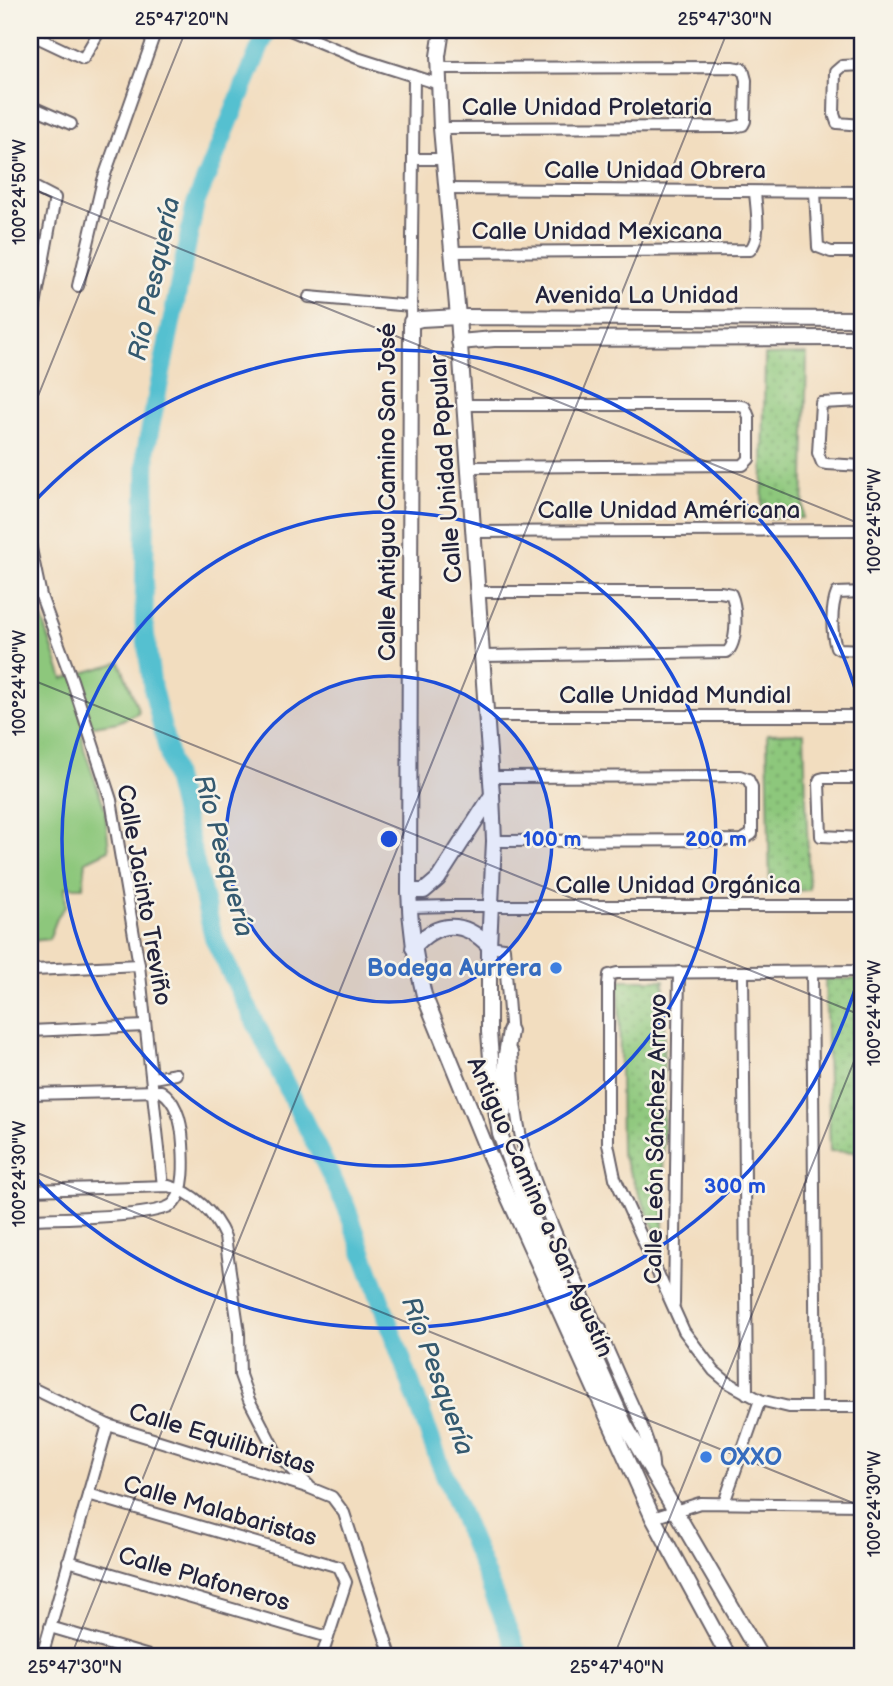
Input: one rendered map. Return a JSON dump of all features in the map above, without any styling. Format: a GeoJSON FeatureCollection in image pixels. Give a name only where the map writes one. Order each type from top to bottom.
{"type":"FeatureCollection","features":[{"type":"Feature","properties":{"kind":"street"},"geometry":{"type":"LineString","coordinates":[[30,34],[83,59],[100,30]]}},
{"type":"Feature","properties":{"kind":"street"},"geometry":{"type":"LineString","coordinates":[[78,286],[103,180],[156,30]]}},
{"type":"Feature","properties":{"kind":"street"},"geometry":{"type":"LineString","coordinates":[[290,30],[357,58],[439,84]]}},
{"type":"Feature","properties":{"kind":"street","name":"Calle Unidad Popular"},"geometry":{"type":"LineString","coordinates":[[442,30],[438,68],[441,128],[458,317],[491,778],[494,841],[492,906]]}},
{"type":"Feature","properties":{"kind":"street"},"geometry":{"type":"LineString","coordinates":[[857,65],[838,67],[835,79],[835,120],[841,124],[863,125]]}},
{"type":"Feature","properties":{"kind":"street","name":"Calle Unidad Proletaria"},"geometry":{"type":"LineString","coordinates":[[438,68],[732,67],[743,69],[746,80],[745,121],[743,125],[734,127],[441,128]]}},
{"type":"Feature","properties":{"kind":"street","name":"Calle Antiguo Camino San José"},"geometry":{"type":"LineString","coordinates":[[409,908],[414,76]]}},
{"type":"Feature","properties":{"kind":"street"},"geometry":{"type":"LineString","coordinates":[[30,106],[71,124]]}},
{"type":"Feature","properties":{"kind":"street"},"geometry":{"type":"LineString","coordinates":[[413,159],[443,159]]}},
{"type":"Feature","properties":{"kind":"street"},"geometry":{"type":"LineString","coordinates":[[30,185],[55,198],[44,260],[34,288],[30,333]]}},
{"type":"Feature","properties":{"kind":"street","name":"Calle Unidad Obrera"},"geometry":{"type":"LineString","coordinates":[[446,189],[863,192]]}},
{"type":"Feature","properties":{"kind":"street","name":"Calle Unidad Mexicana"},"geometry":{"type":"LineString","coordinates":[[452,251],[743,252],[754,246],[755,192]]}},
{"type":"Feature","properties":{"kind":"street"},"geometry":{"type":"LineString","coordinates":[[815,192],[818,247],[831,252],[863,252]]}},
{"type":"Feature","properties":{"kind":"street"},"geometry":{"type":"LineString","coordinates":[[30,253],[44,260]]}},
{"type":"Feature","properties":{"kind":"street"},"geometry":{"type":"LineString","coordinates":[[309,297],[411,306]]}},
{"type":"Feature","properties":{"kind":"street","name":"Avenida La Unidad"},"geometry":{"type":"LineString","coordinates":[[411,322],[458,317],[863,319]]}},
{"type":"Feature","properties":{"kind":"street","name":"Avenida La Unidad"},"geometry":{"type":"LineString","coordinates":[[459,342],[494,339],[863,338]]}},
{"type":"Feature","properties":{"kind":"street"},"geometry":{"type":"LineString","coordinates":[[863,401],[821,402],[818,417],[818,453],[822,463],[863,466]]}},
{"type":"Feature","properties":{"kind":"street"},"geometry":{"type":"LineString","coordinates":[[464,405],[736,405],[745,407],[749,416],[749,459],[743,465],[469,467]]}},
{"type":"Feature","properties":{"kind":"street","name":"Calle Unidad Américana"},"geometry":{"type":"LineString","coordinates":[[474,532],[863,530]]}},
{"type":"Feature","properties":{"kind":"street","name":"Calle Jacinto Treviño"},"geometry":{"type":"LineString","coordinates":[[30,544],[41,596],[111,800],[139,965],[163,1186]]}},
{"type":"Feature","properties":{"kind":"street"},"geometry":{"type":"LineString","coordinates":[[478,592],[720,592],[731,594],[734,604],[732,647],[730,651],[722,653],[481,656]]}},
{"type":"Feature","properties":{"kind":"street"},"geometry":{"type":"LineString","coordinates":[[863,592],[837,593],[834,603],[836,647],[843,650],[863,650]]}},
{"type":"Feature","properties":{"kind":"street","name":"Calle Unidad Mundial"},"geometry":{"type":"LineString","coordinates":[[486,716],[863,716]]}},
{"type":"Feature","properties":{"kind":"street"},"geometry":{"type":"LineString","coordinates":[[491,778],[745,777],[752,788],[750,838],[729,841],[494,841]]}},
{"type":"Feature","properties":{"kind":"street"},"geometry":{"type":"LineString","coordinates":[[863,778],[820,779],[821,836],[863,838]]}},
{"type":"Feature","properties":{"kind":"street"},"geometry":{"type":"LineString","coordinates":[[409,891],[424,891],[438,879],[492,795]]}},
{"type":"Feature","properties":{"kind":"street","name":"Antiguo Camino a San Agustín"},"geometry":{"type":"LineString","coordinates":[[492,906],[489,1032],[494,1098],[499,1126],[524,1200],[625,1424],[760,1656]]}},
{"type":"Feature","properties":{"kind":"street","name":"Calle Unidad Orgánica"},"geometry":{"type":"LineString","coordinates":[[409,908],[863,906]]}},
{"type":"Feature","properties":{"kind":"street","name":"Antiguo Camino a San Agustín"},"geometry":{"type":"LineString","coordinates":[[409,908],[413,948],[424,995],[488,1152],[653,1518],[729,1656]]}},
{"type":"Feature","properties":{"kind":"street"},"geometry":{"type":"LineString","coordinates":[[413,948],[430,932],[452,926],[474,933],[489,946],[504,948],[520,1138],[544,1206],[644,1433],[653,1461],[653,1471]]}},
{"type":"Feature","properties":{"kind":"street"},"geometry":{"type":"LineString","coordinates":[[34,970],[139,965]]}},
{"type":"Feature","properties":{"kind":"street"},"geometry":{"type":"LineString","coordinates":[[863,971],[614,973],[609,975],[608,984],[608,1144],[615,1178],[684,1331],[698,1353],[727,1382],[760,1400],[789,1407],[863,1407]]}},
{"type":"Feature","properties":{"kind":"street","name":"Calle León Sánchez Arroyo"},"geometry":{"type":"LineString","coordinates":[[674,1307],[679,972]]}},
{"type":"Feature","properties":{"kind":"street"},"geometry":{"type":"LineString","coordinates":[[743,972],[747,1394]]}},
{"type":"Feature","properties":{"kind":"street"},"geometry":{"type":"LineString","coordinates":[[812,972],[816,1408]]}},
{"type":"Feature","properties":{"kind":"street"},"geometry":{"type":"LineString","coordinates":[[30,1031],[145,1026]]}},
{"type":"Feature","properties":{"kind":"street"},"geometry":{"type":"LineString","coordinates":[[507,1152],[504,1080],[510,1031]]}},
{"type":"Feature","properties":{"kind":"street"},"geometry":{"type":"LineString","coordinates":[[153,1078],[176,1074]]}},
{"type":"Feature","properties":{"kind":"street"},"geometry":{"type":"LineString","coordinates":[[30,1094],[153,1090],[167,1095],[178,1114],[183,1141],[180,1189],[176,1201],[167,1208],[111,1216],[30,1219]]}},
{"type":"Feature","properties":{"kind":"street"},"geometry":{"type":"LineString","coordinates":[[30,1190],[163,1186],[180,1189],[192,1196],[209,1213],[219,1224],[225,1237],[239,1333],[240,1375],[249,1400],[277,1454],[310,1488]]}},
{"type":"Feature","properties":{"kind":"street"},"geometry":{"type":"LineString","coordinates":[[577,1317],[599,1329]]}},
{"type":"Feature","properties":{"kind":"street"},"geometry":{"type":"LineString","coordinates":[[30,1387],[108,1425],[43,1656]]}},
{"type":"Feature","properties":{"kind":"street"},"geometry":{"type":"LineString","coordinates":[[724,1503],[760,1400]]}},
{"type":"Feature","properties":{"kind":"street","name":"Calle Equilibristas"},"geometry":{"type":"LineString","coordinates":[[108,1425],[323,1493],[339,1504],[344,1513],[358,1560]]}},
{"type":"Feature","properties":{"kind":"street"},"geometry":{"type":"LineString","coordinates":[[267,1475],[277,1454]]}},
{"type":"Feature","properties":{"kind":"street","name":"Calle Malabaristas"},"geometry":{"type":"LineString","coordinates":[[88,1494],[339,1567]]}},
{"type":"Feature","properties":{"kind":"street"},"geometry":{"type":"LineString","coordinates":[[653,1518],[693,1504],[863,1505]]}},
{"type":"Feature","properties":{"kind":"street"},"geometry":{"type":"LineString","coordinates":[[322,1656],[346,1582],[339,1567],[358,1560],[391,1656]]}},
{"type":"Feature","properties":{"kind":"street","name":"Calle Plafoneros"},"geometry":{"type":"LineString","coordinates":[[68,1561],[328,1637]]}},
{"type":"Feature","properties":{"kind":"street"},"geometry":{"type":"LineString","coordinates":[[346,1582],[364,1575]]}},
{"type":"Feature","properties":{"kind":"street"},"geometry":{"type":"LineString","coordinates":[[50,1627],[149,1656]]}},
{"type":"Feature","properties":{"kind":"green space"},"geometry":{"type":"Polygon","coordinates":[[[807,354],[803,518],[762,518],[765,355],[807,354]]]}},
{"type":"Feature","properties":{"kind":"green space"},"geometry":{"type":"Polygon","coordinates":[[[30,583],[63,679],[120,662],[139,712],[118,722],[81,728],[84,749],[105,809],[109,850],[86,861],[83,887],[65,887],[66,906],[58,916],[49,939],[32,941],[30,957],[30,583]]]}},
{"type":"Feature","properties":{"kind":"green space"},"geometry":{"type":"Polygon","coordinates":[[[804,733],[809,890],[770,892],[767,734],[804,733]]]}},
{"type":"Feature","properties":{"kind":"green space"},"geometry":{"type":"Polygon","coordinates":[[[825,979],[863,979],[863,1152],[830,1151],[825,979]]]}},
{"type":"Feature","properties":{"kind":"green space"},"geometry":{"type":"Polygon","coordinates":[[[619,980],[664,980],[663,1248],[621,1153],[619,980]]]}},
{"type":"Feature","properties":{"kind":"waterway","name":"Río Pesquería"},"geometry":{"type":"LineString","coordinates":[[267,30],[195,205],[146,450],[144,623],[152,686],[214,939],[346,1206],[439,1461],[519,1656]]}},
{"type":"Feature","properties":{"kind":"place","name":"Bodega Aurrera"},"geometry":{"type":"Point","coordinates":[556,968]}},
{"type":"Feature","properties":{"kind":"place","name":"OXXO"},"geometry":{"type":"Point","coordinates":[706,1457]}}]}
